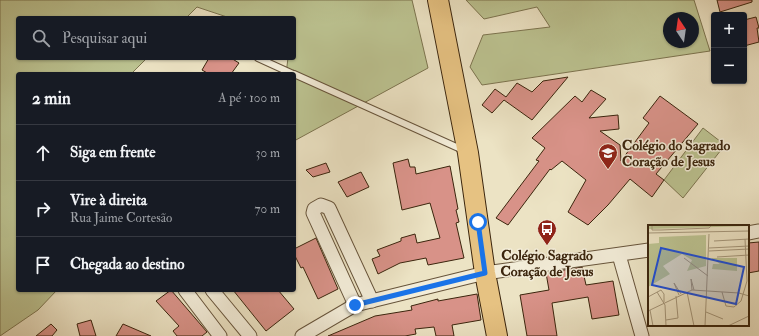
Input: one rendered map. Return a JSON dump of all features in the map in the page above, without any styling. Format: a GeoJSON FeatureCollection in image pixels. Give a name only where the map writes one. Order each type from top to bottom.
{"type":"FeatureCollection","features":[{"type":"Feature","properties":{"kind":"main road"},"geometry":{"type":"LineString","coordinates":[[438,0],[468,153],[485,273],[497,336]]}},
{"type":"Feature","properties":{"kind":"street"},"geometry":{"type":"LineString","coordinates":[[355,305],[313,213],[314,209],[321,205],[329,208],[372,301]]}},
{"type":"Feature","properties":{"kind":"street"},"geometry":{"type":"LineString","coordinates":[[749,233],[759,231]]}},
{"type":"Feature","properties":{"kind":"street"},"geometry":{"type":"LineString","coordinates":[[302,336],[321,331],[355,305],[485,273],[648,250]]}},
{"type":"Feature","properties":{"kind":"street"},"geometry":{"type":"LineString","coordinates":[[619,255],[642,336]]}},
{"type":"Feature","properties":{"kind":"street"},"geometry":{"type":"LineString","coordinates":[[187,292],[220,336]]}},
{"type":"Feature","properties":{"kind":"street"},"geometry":{"type":"LineString","coordinates":[[214,292],[250,336]]}},
{"type":"Feature","properties":{"kind":"lane"},"geometry":{"type":"LineString","coordinates":[[262,60],[290,72]]}},
{"type":"Feature","properties":{"kind":"lane"},"geometry":{"type":"LineString","coordinates":[[296,75],[468,153]]}},
{"type":"Feature","properties":{"kind":"green space"},"geometry":{"type":"Polygon","coordinates":[[[0,0],[412,0],[428,68],[296,140],[296,72],[286,72],[288,60],[296,60],[296,16],[224,16],[197,7],[188,16],[16,16],[16,60],[145,60],[133,72],[16,72],[16,292],[55,292],[38,310],[0,336],[0,0]]]}},
{"type":"Feature","properties":{"kind":"green space"},"geometry":{"type":"Polygon","coordinates":[[[466,0],[694,0],[698,12],[663,12],[663,48],[699,48],[699,16],[710,51],[482,85],[470,67],[483,35],[550,27],[537,7],[484,19],[466,0]]]}},
{"type":"Feature","properties":{"kind":"green space"},"geometry":{"type":"Polygon","coordinates":[[[703,128],[725,145],[683,198],[664,180],[703,128]]]}},
{"type":"Feature","properties":{"kind":"building"},"geometry":{"type":"Polygon","coordinates":[[[717,0],[752,0],[752,2],[720,12],[717,0]]]}},
{"type":"Feature","properties":{"kind":"building"},"geometry":{"type":"Polygon","coordinates":[[[756,17],[759,28],[757,28],[759,42],[747,45],[747,19],[756,17]]]}},
{"type":"Feature","properties":{"kind":"building"},"geometry":{"type":"Polygon","coordinates":[[[208,60],[234,60],[239,63],[232,72],[206,72],[202,70],[208,60]]]}},
{"type":"Feature","properties":{"kind":"building"},"geometry":{"type":"Polygon","coordinates":[[[568,77],[532,120],[504,100],[492,113],[482,105],[495,89],[506,97],[517,83],[532,92],[543,81],[568,77]]]}},
{"type":"Feature","properties":{"kind":"building"},"geometry":{"type":"Polygon","coordinates":[[[591,90],[606,99],[589,118],[618,115],[619,129],[600,131],[620,145],[621,161],[649,123],[643,118],[660,96],[698,124],[656,174],[664,180],[652,197],[630,179],[608,205],[588,225],[568,212],[586,180],[562,161],[551,170],[550,169],[508,225],[496,218],[539,161],[536,160],[545,148],[532,138],[575,96],[582,102],[591,90]]]}},
{"type":"Feature","properties":{"kind":"building"},"geometry":{"type":"Polygon","coordinates":[[[408,159],[410,167],[415,167],[416,174],[450,166],[458,209],[456,210],[459,222],[456,223],[464,258],[428,265],[426,258],[400,263],[378,274],[372,259],[380,256],[377,250],[401,241],[401,238],[415,234],[417,243],[440,238],[430,203],[402,210],[393,163],[408,159]]]}},
{"type":"Feature","properties":{"kind":"building"},"geometry":{"type":"Polygon","coordinates":[[[326,163],[330,172],[313,177],[306,170],[326,163]]]}},
{"type":"Feature","properties":{"kind":"building"},"geometry":{"type":"Polygon","coordinates":[[[361,172],[369,187],[347,197],[338,182],[361,172]]]}},
{"type":"Feature","properties":{"kind":"building"},"geometry":{"type":"Polygon","coordinates":[[[316,238],[338,289],[318,299],[303,267],[301,268],[296,258],[296,248],[316,238]]]}},
{"type":"Feature","properties":{"kind":"building"},"geometry":{"type":"Polygon","coordinates":[[[759,242],[759,271],[749,273],[749,243],[759,242]]]}},
{"type":"Feature","properties":{"kind":"building"},"geometry":{"type":"Polygon","coordinates":[[[582,267],[586,285],[613,281],[619,315],[592,319],[588,297],[552,303],[557,336],[527,336],[520,295],[549,290],[546,273],[582,267]]]}},
{"type":"Feature","properties":{"kind":"building"},"geometry":{"type":"Polygon","coordinates":[[[168,292],[173,292],[207,332],[202,336],[177,336],[173,331],[179,326],[156,301],[168,292]]]}},
{"type":"Feature","properties":{"kind":"building"},"geometry":{"type":"Polygon","coordinates":[[[235,292],[280,292],[294,309],[266,331],[235,292]]]}},
{"type":"Feature","properties":{"kind":"building"},"geometry":{"type":"Polygon","coordinates":[[[477,294],[481,320],[452,325],[454,336],[436,336],[434,327],[415,329],[416,334],[405,336],[328,336],[375,316],[412,310],[411,306],[438,299],[438,301],[477,294]]]}},
{"type":"Feature","properties":{"kind":"building"},"geometry":{"type":"Polygon","coordinates":[[[91,320],[96,336],[80,336],[77,324],[91,320]]]}},
{"type":"Feature","properties":{"kind":"building"},"geometry":{"type":"Polygon","coordinates":[[[51,324],[57,330],[52,336],[36,336],[51,324]]]}},
{"type":"Feature","properties":{"kind":"building"},"geometry":{"type":"Polygon","coordinates":[[[123,324],[151,336],[116,336],[123,324]]]}},
{"type":"Feature","properties":{"kind":"place","name":"Colégio do Sagrado Coração de Jesus"},"geometry":{"type":"Point","coordinates":[608,170]}},
{"type":"Feature","properties":{"kind":"place","name":"Colégio Sagrado Coração de Jesus"},"geometry":{"type":"Point","coordinates":[547,246]}},
{"type":"Feature","properties":{"kind":"route"},"geometry":{"type":"LineString","coordinates":[[355,305],[485,273],[478,222]]}}]}
